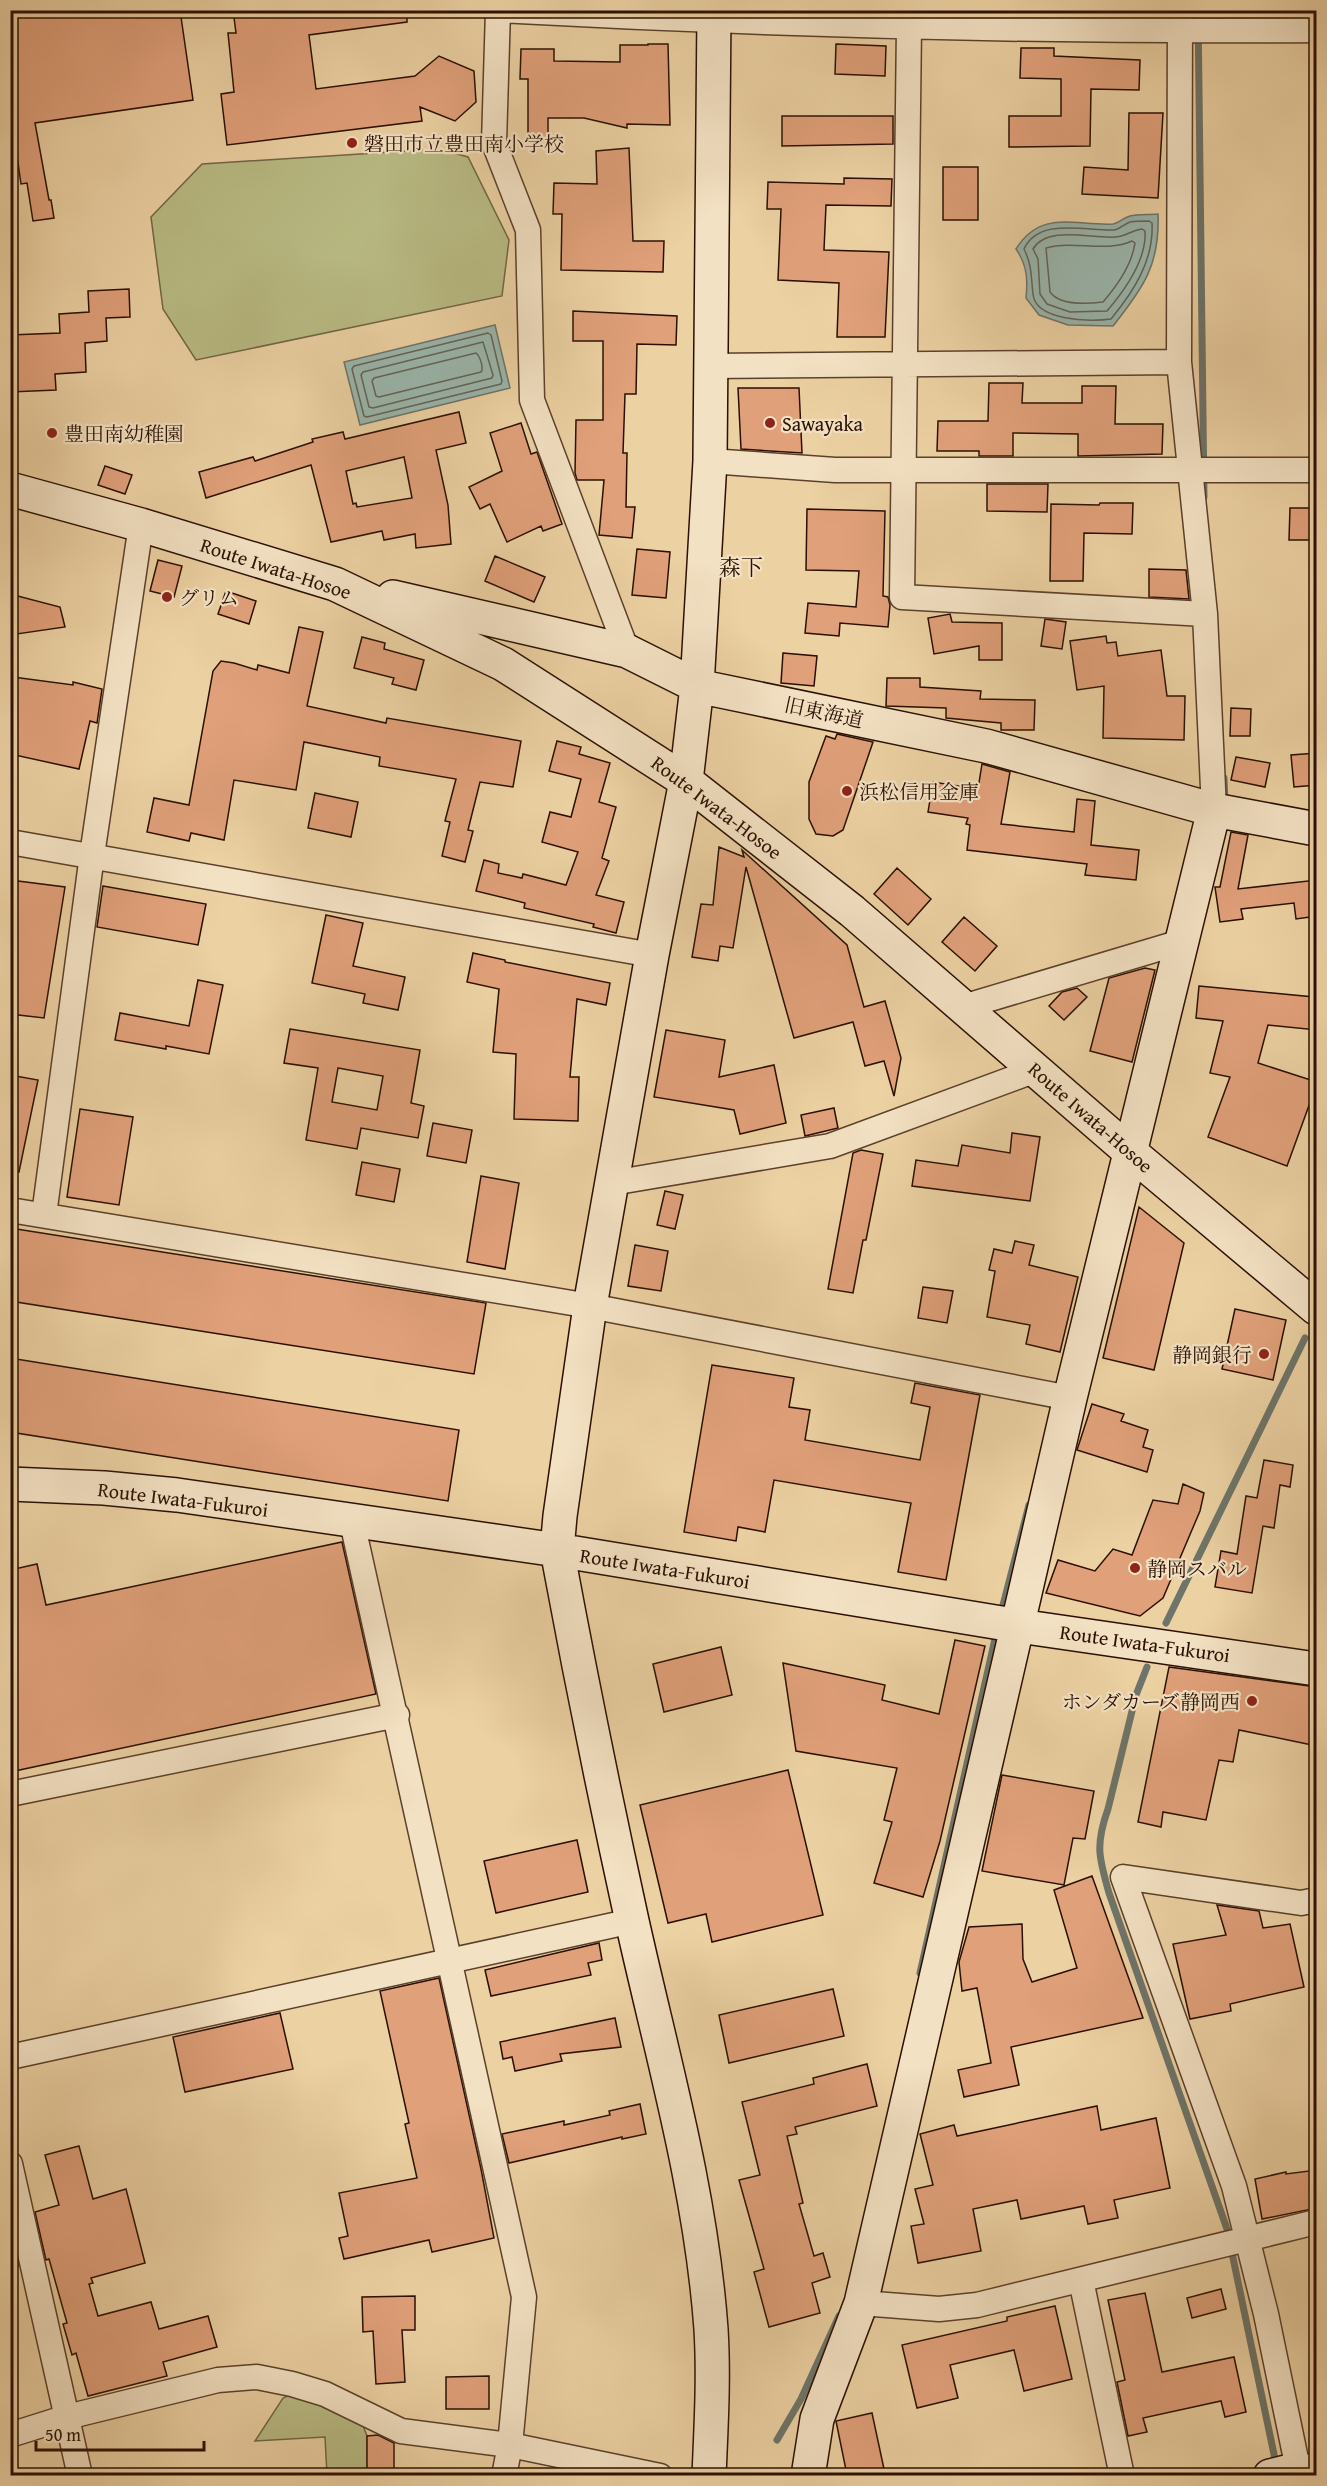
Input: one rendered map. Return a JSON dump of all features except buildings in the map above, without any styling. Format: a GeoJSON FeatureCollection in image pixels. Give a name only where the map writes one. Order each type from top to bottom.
{"type":"FeatureCollection","features":[{"type":"Feature","properties":{"kind":"street"},"geometry":{"type":"LineString","coordinates":[[627,651],[532,400],[528,230],[494,143],[499,10],[714,16],[909,26],[1180,21],[1317,30]]}},
{"type":"Feature","properties":{"kind":"street"},"geometry":{"type":"LineString","coordinates":[[708,2475],[712,2407],[711,2330],[700,2237],[685,2151],[632,1921],[557,1550],[590,1306],[652,955],[687,781],[697,686],[710,461],[714,16]]}},
{"type":"Feature","properties":{"kind":"street"},"geometry":{"type":"LineString","coordinates":[[808,2475],[817,2419],[861,2303],[1070,1398],[1214,810],[1205,614],[1179,362],[1180,21]]}},
{"type":"Feature","properties":{"kind":"street"},"geometry":{"type":"LineString","coordinates":[[909,26],[902,597],[1205,614]]}},
{"type":"Feature","properties":{"kind":"street"},"geometry":{"type":"LineString","coordinates":[[710,366],[1179,362]]}},
{"type":"Feature","properties":{"kind":"street"},"geometry":{"type":"LineString","coordinates":[[710,461],[835,470],[1317,470]]}},
{"type":"Feature","properties":{"kind":"street","name":"Route Iwata-Hosoe"},"geometry":{"type":"LineString","coordinates":[[10,489],[141,525],[335,584],[503,663],[687,781],[852,910],[1129,1151],[1317,1308]]}},
{"type":"Feature","properties":{"kind":"street"},"geometry":{"type":"LineString","coordinates":[[44,1215],[92,855],[141,525]]}},
{"type":"Feature","properties":{"kind":"street","name":"旧東海道"},"geometry":{"type":"LineString","coordinates":[[335,584],[627,651],[697,686],[986,746],[1214,810],[1317,829]]}},
{"type":"Feature","properties":{"kind":"street"},"geometry":{"type":"LineString","coordinates":[[10,842],[652,955]]}},
{"type":"Feature","properties":{"kind":"street"},"geometry":{"type":"LineString","coordinates":[[963,1007],[1181,942]]}},
{"type":"Feature","properties":{"kind":"street"},"geometry":{"type":"LineString","coordinates":[[612,1183],[830,1146],[1036,1070]]}},
{"type":"Feature","properties":{"kind":"street"},"geometry":{"type":"LineString","coordinates":[[10,1210],[590,1306],[1070,1398]]}},
{"type":"Feature","properties":{"kind":"street","name":"Route Iwata-Fukuroi"},"geometry":{"type":"LineString","coordinates":[[10,1484],[104,1488],[177,1495],[557,1550],[1019,1626],[1317,1669]]}},
{"type":"Feature","properties":{"kind":"street"},"geometry":{"type":"LineString","coordinates":[[352,1522],[397,1715],[524,2297],[510,2445],[504,2475]]}},
{"type":"Feature","properties":{"kind":"street"},"geometry":{"type":"LineString","coordinates":[[10,1794],[397,1715]]}},
{"type":"Feature","properties":{"kind":"street"},"geometry":{"type":"LineString","coordinates":[[1296,2471],[1248,2238],[1234,2186],[1123,1877],[1301,1903],[1317,1900]]}},
{"type":"Feature","properties":{"kind":"street"},"geometry":{"type":"LineString","coordinates":[[10,2057],[449,1959],[632,1921]]}},
{"type":"Feature","properties":{"kind":"street"},"geometry":{"type":"LineString","coordinates":[[10,2164],[80,2475]]}},
{"type":"Feature","properties":{"kind":"street"},"geometry":{"type":"LineString","coordinates":[[861,2303],[939,2309],[977,2305],[1317,2222]]}},
{"type":"Feature","properties":{"kind":"street"},"geometry":{"type":"LineString","coordinates":[[1081,2280],[1122,2475]]}},
{"type":"Feature","properties":{"kind":"street"},"geometry":{"type":"LineString","coordinates":[[10,2435],[67,2417],[218,2380],[257,2377],[325,2394],[401,2431],[510,2445],[660,2475]]}},
{"type":"Feature","properties":{"kind":"green space"},"geometry":{"type":"Polygon","coordinates":[[[439,149],[468,157],[509,240],[502,296],[196,360],[163,309],[151,217],[202,164],[439,149]]]}},
{"type":"Feature","properties":{"kind":"green space"},"geometry":{"type":"Polygon","coordinates":[[[305,2388],[357,2410],[367,2436],[367,2475],[327,2475],[325,2437],[255,2441],[283,2398],[305,2388]]]}},
{"type":"Feature","properties":{"kind":"water"},"geometry":{"type":"Polygon","coordinates":[[[1158,214],[1156,247],[1148,274],[1113,326],[1068,325],[1039,315],[1026,298],[1026,272],[1016,249],[1036,228],[1059,222],[1113,224],[1130,216],[1158,214]]]}},
{"type":"Feature","properties":{"kind":"water"},"geometry":{"type":"Polygon","coordinates":[[[495,325],[510,388],[360,425],[344,362],[495,325]]]}},
{"type":"Feature","properties":{"kind":"waterway"},"geometry":{"type":"LineString","coordinates":[[1198,10],[1204,497]]}},
{"type":"Feature","properties":{"kind":"waterway"},"geometry":{"type":"LineString","coordinates":[[1289,10],[1307,23]]}},
{"type":"Feature","properties":{"kind":"waterway"},"geometry":{"type":"LineString","coordinates":[[1224,778],[1225,803]]}},
{"type":"Feature","properties":{"kind":"waterway"},"geometry":{"type":"LineString","coordinates":[[1166,1623],[1305,1338]]}},
{"type":"Feature","properties":{"kind":"waterway"},"geometry":{"type":"LineString","coordinates":[[1001,1613],[1029,1505]]}},
{"type":"Feature","properties":{"kind":"waterway"},"geometry":{"type":"LineString","coordinates":[[920,1973],[997,1630]]}},
{"type":"Feature","properties":{"kind":"waterway"},"geometry":{"type":"LineString","coordinates":[[1147,1667],[1136,1695],[1101,1832],[1101,1861],[1109,1893],[1227,2229],[1276,2464]]}},
{"type":"Feature","properties":{"kind":"waterway"},"geometry":{"type":"LineString","coordinates":[[777,2440],[801,2399],[839,2316]]}},
{"type":"Feature","properties":{"kind":"place","name":"磐田市立豊田南小学校"},"geometry":{"type":"Point","coordinates":[352,143]}},
{"type":"Feature","properties":{"kind":"place","name":"Sawayaka"},"geometry":{"type":"Point","coordinates":[770,423]}},
{"type":"Feature","properties":{"kind":"place","name":"豊田南幼稚園"},"geometry":{"type":"Point","coordinates":[52,433]}},
{"type":"Feature","properties":{"kind":"place","name":"グリム"},"geometry":{"type":"Point","coordinates":[167,597]}},
{"type":"Feature","properties":{"kind":"place","name":"浜松信用金庫"},"geometry":{"type":"Point","coordinates":[847,791]}},
{"type":"Feature","properties":{"kind":"place","name":"静岡銀行"},"geometry":{"type":"Point","coordinates":[1264,1354]}},
{"type":"Feature","properties":{"kind":"place","name":"静岡スバル"},"geometry":{"type":"Point","coordinates":[1135,1568]}},
{"type":"Feature","properties":{"kind":"place","name":"ホンダカーズ静岡西"},"geometry":{"type":"Point","coordinates":[1252,1701]}},
{"type":"Feature","properties":{"kind":"district","name":"森下"},"geometry":{"type":"Point","coordinates":[741,567]}}]}
